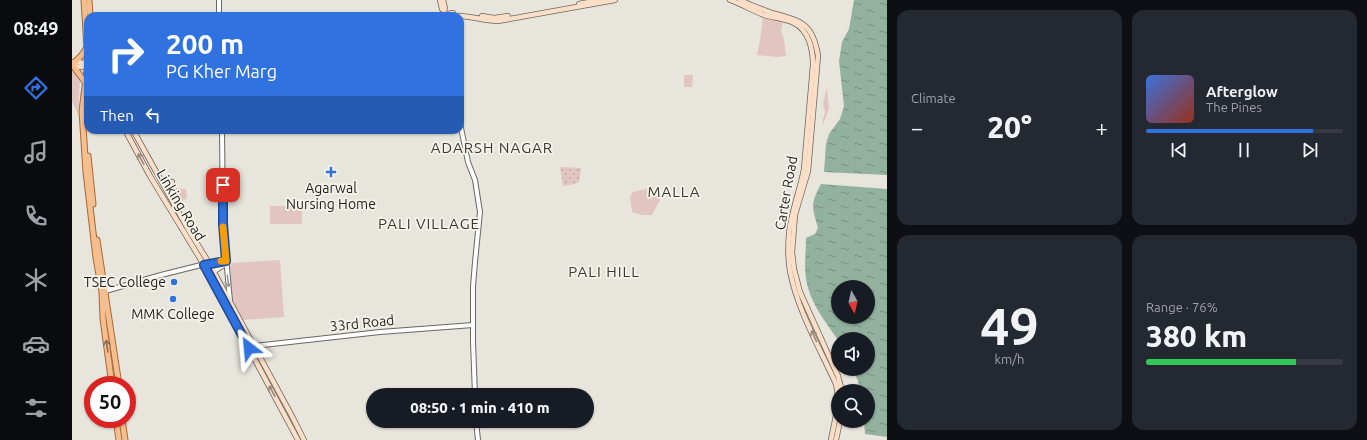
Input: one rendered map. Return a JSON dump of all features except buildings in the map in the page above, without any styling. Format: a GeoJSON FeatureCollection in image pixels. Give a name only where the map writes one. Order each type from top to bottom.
{"type":"FeatureCollection","features":[{"type":"Feature","properties":{"kind":"main road"},"geometry":{"type":"LineString","coordinates":[[84,0],[85,12]]}},
{"type":"Feature","properties":{"kind":"main road"},"geometry":{"type":"LineString","coordinates":[[89,0],[90,12]]}},
{"type":"Feature","properties":{"kind":"main road"},"geometry":{"type":"LineString","coordinates":[[440,0],[444,12]]}},
{"type":"Feature","properties":{"kind":"main road"},"geometry":{"type":"LineString","coordinates":[[443,0],[445,12]]}},
{"type":"Feature","properties":{"kind":"main road"},"geometry":{"type":"LineString","coordinates":[[464,14],[494,18],[599,0]]}},
{"type":"Feature","properties":{"kind":"main road"},"geometry":{"type":"LineString","coordinates":[[464,15],[490,21],[498,21],[615,0]]}},
{"type":"Feature","properties":{"kind":"main road"},"geometry":{"type":"LineString","coordinates":[[730,0],[764,15],[791,20]]}},
{"type":"Feature","properties":{"kind":"main road"},"geometry":{"type":"LineString","coordinates":[[740,0],[791,20]]}},
{"type":"Feature","properties":{"kind":"main road","name":"Carter Road"},"geometry":{"type":"LineString","coordinates":[[791,20],[801,22],[809,30],[817,49],[818,56],[802,181],[792,212],[789,234],[789,261],[793,286],[803,313],[836,384],[838,393],[831,440]]}},
{"type":"Feature","properties":{"kind":"main road"},"geometry":{"type":"LineString","coordinates":[[73,65],[84,52]]}},
{"type":"Feature","properties":{"kind":"main road"},"geometry":{"type":"LineString","coordinates":[[73,65],[84,65]]}},
{"type":"Feature","properties":{"kind":"main road"},"geometry":{"type":"LineString","coordinates":[[73,65],[84,80]]}},
{"type":"Feature","properties":{"kind":"main road"},"geometry":{"type":"LineString","coordinates":[[84,100],[82,111],[84,121]]}},
{"type":"Feature","properties":{"kind":"main road"},"geometry":{"type":"LineString","coordinates":[[85,134],[88,172],[104,292],[118,376]]}},
{"type":"Feature","properties":{"kind":"main road","name":"Linking Road"},"geometry":{"type":"LineString","coordinates":[[127,134],[150,176],[204,265],[304,440]]}},
{"type":"Feature","properties":{"kind":"main road","name":"Linking Road"},"geometry":{"type":"LineString","coordinates":[[135,134],[188,229],[210,263],[294,424],[298,440]]}},
{"type":"Feature","properties":{"kind":"main road","name":"Carter Road"},"geometry":{"type":"LineString","coordinates":[[809,135],[808,171],[795,215],[792,252],[800,292],[838,376],[840,384]]}},
{"type":"Feature","properties":{"kind":"main road"},"geometry":{"type":"LineString","coordinates":[[167,190],[172,182]]}},
{"type":"Feature","properties":{"kind":"main road"},"geometry":{"type":"LineString","coordinates":[[104,292],[104,319],[111,376]]}},
{"type":"Feature","properties":{"kind":"main road"},"geometry":{"type":"LineString","coordinates":[[117,428],[119,440]]}},
{"type":"Feature","properties":{"kind":"main road"},"geometry":{"type":"LineString","coordinates":[[123,428],[125,440]]}},
{"type":"Feature","properties":{"kind":"main road"},"geometry":{"type":"LineString","coordinates":[[836,440],[839,428]]}},
{"type":"Feature","properties":{"kind":"street"},"geometry":{"type":"LineString","coordinates":[[219,0],[219,12]]}},
{"type":"Feature","properties":{"kind":"street"},"geometry":{"type":"LineString","coordinates":[[222,134],[223,224],[230,302]]}},
{"type":"Feature","properties":{"kind":"street"},"geometry":{"type":"LineString","coordinates":[[462,134],[468,162],[475,180],[480,212],[475,262],[473,325],[474,388]]}},
{"type":"Feature","properties":{"kind":"street"},"geometry":{"type":"LineString","coordinates":[[104,292],[142,280],[210,263],[226,262]]}},
{"type":"Feature","properties":{"kind":"street"},"geometry":{"type":"LineString","coordinates":[[209,274],[226,262]]}},
{"type":"Feature","properties":{"kind":"street","name":"33rd Road"},"geometry":{"type":"LineString","coordinates":[[254,346],[380,332],[473,325]]}},
{"type":"Feature","properties":{"kind":"street"},"geometry":{"type":"LineString","coordinates":[[477,428],[478,440]]}},
{"type":"Feature","properties":{"kind":"shaded area"},"geometry":{"type":"Polygon","coordinates":[[[763,18],[783,22],[781,30],[784,39],[786,56],[777,57],[757,55],[763,18]]]}},
{"type":"Feature","properties":{"kind":"shaded area"},"geometry":{"type":"Polygon","coordinates":[[[72,71],[77,73],[80,77],[78,115],[72,101],[72,71]]]}},
{"type":"Feature","properties":{"kind":"shaded area"},"geometry":{"type":"Polygon","coordinates":[[[684,75],[693,75],[692,87],[684,87],[684,75]]]}},
{"type":"Feature","properties":{"kind":"shaded area"},"geometry":{"type":"Polygon","coordinates":[[[827,87],[829,109],[823,125],[825,112],[823,104],[827,87]]]}},
{"type":"Feature","properties":{"kind":"shaded area"},"geometry":{"type":"Polygon","coordinates":[[[560,167],[581,168],[579,182],[563,186],[560,167]]]}},
{"type":"Feature","properties":{"kind":"shaded area"},"geometry":{"type":"Polygon","coordinates":[[[173,188],[186,189],[187,198],[179,204],[173,188]]]}},
{"type":"Feature","properties":{"kind":"shaded area"},"geometry":{"type":"Polygon","coordinates":[[[651,188],[655,190],[661,198],[652,215],[642,215],[632,212],[630,197],[633,192],[651,188]]]}},
{"type":"Feature","properties":{"kind":"shaded area"},"geometry":{"type":"Polygon","coordinates":[[[270,206],[302,206],[302,224],[270,224],[270,206]]]}},
{"type":"Feature","properties":{"kind":"shaded area"},"geometry":{"type":"Polygon","coordinates":[[[280,260],[284,317],[242,320],[232,303],[230,265],[232,263],[280,260]]]}},
{"type":"Feature","properties":{"kind":"water"},"geometry":{"type":"Polygon","coordinates":[[[854,0],[887,0],[887,175],[824,172],[826,144],[829,134],[840,119],[844,106],[839,61],[842,42],[849,29],[854,0]]]}},
{"type":"Feature","properties":{"kind":"water"},"geometry":{"type":"Polygon","coordinates":[[[821,184],[887,189],[887,437],[865,434],[865,428],[875,428],[875,384],[859,384],[856,376],[875,376],[875,332],[833,332],[814,304],[808,288],[805,269],[806,238],[815,234],[818,228],[813,210],[815,197],[821,184]]]}},
{"type":"Feature","properties":{"kind":"slow traffic"},"geometry":{"type":"LineString","coordinates":[[221,261],[226,261],[223,227]]}},
{"type":"Feature","properties":{"kind":"place","name":"Agarwal Nursing Home"},"geometry":{"type":"Point","coordinates":[331,172]}},
{"type":"Feature","properties":{"kind":"place","name":"TSEC College"},"geometry":{"type":"Point","coordinates":[174,282]}},
{"type":"Feature","properties":{"kind":"place","name":"MMK College"},"geometry":{"type":"Point","coordinates":[173,299]}},
{"type":"Feature","properties":{"kind":"district","name":"ADARSH NAGAR"},"geometry":{"type":"Point","coordinates":[492,148]}},
{"type":"Feature","properties":{"kind":"district","name":"MALLA"},"geometry":{"type":"Point","coordinates":[674,192]}},
{"type":"Feature","properties":{"kind":"district","name":"PALI VILLAGE"},"geometry":{"type":"Point","coordinates":[429,224]}},
{"type":"Feature","properties":{"kind":"district","name":"PALI HILL"},"geometry":{"type":"Point","coordinates":[604,272]}},
{"type":"Feature","properties":{"kind":"route"},"geometry":{"type":"LineString","coordinates":[[223,185],[223,224],[226,261],[204,265],[249,348]]}}]}
